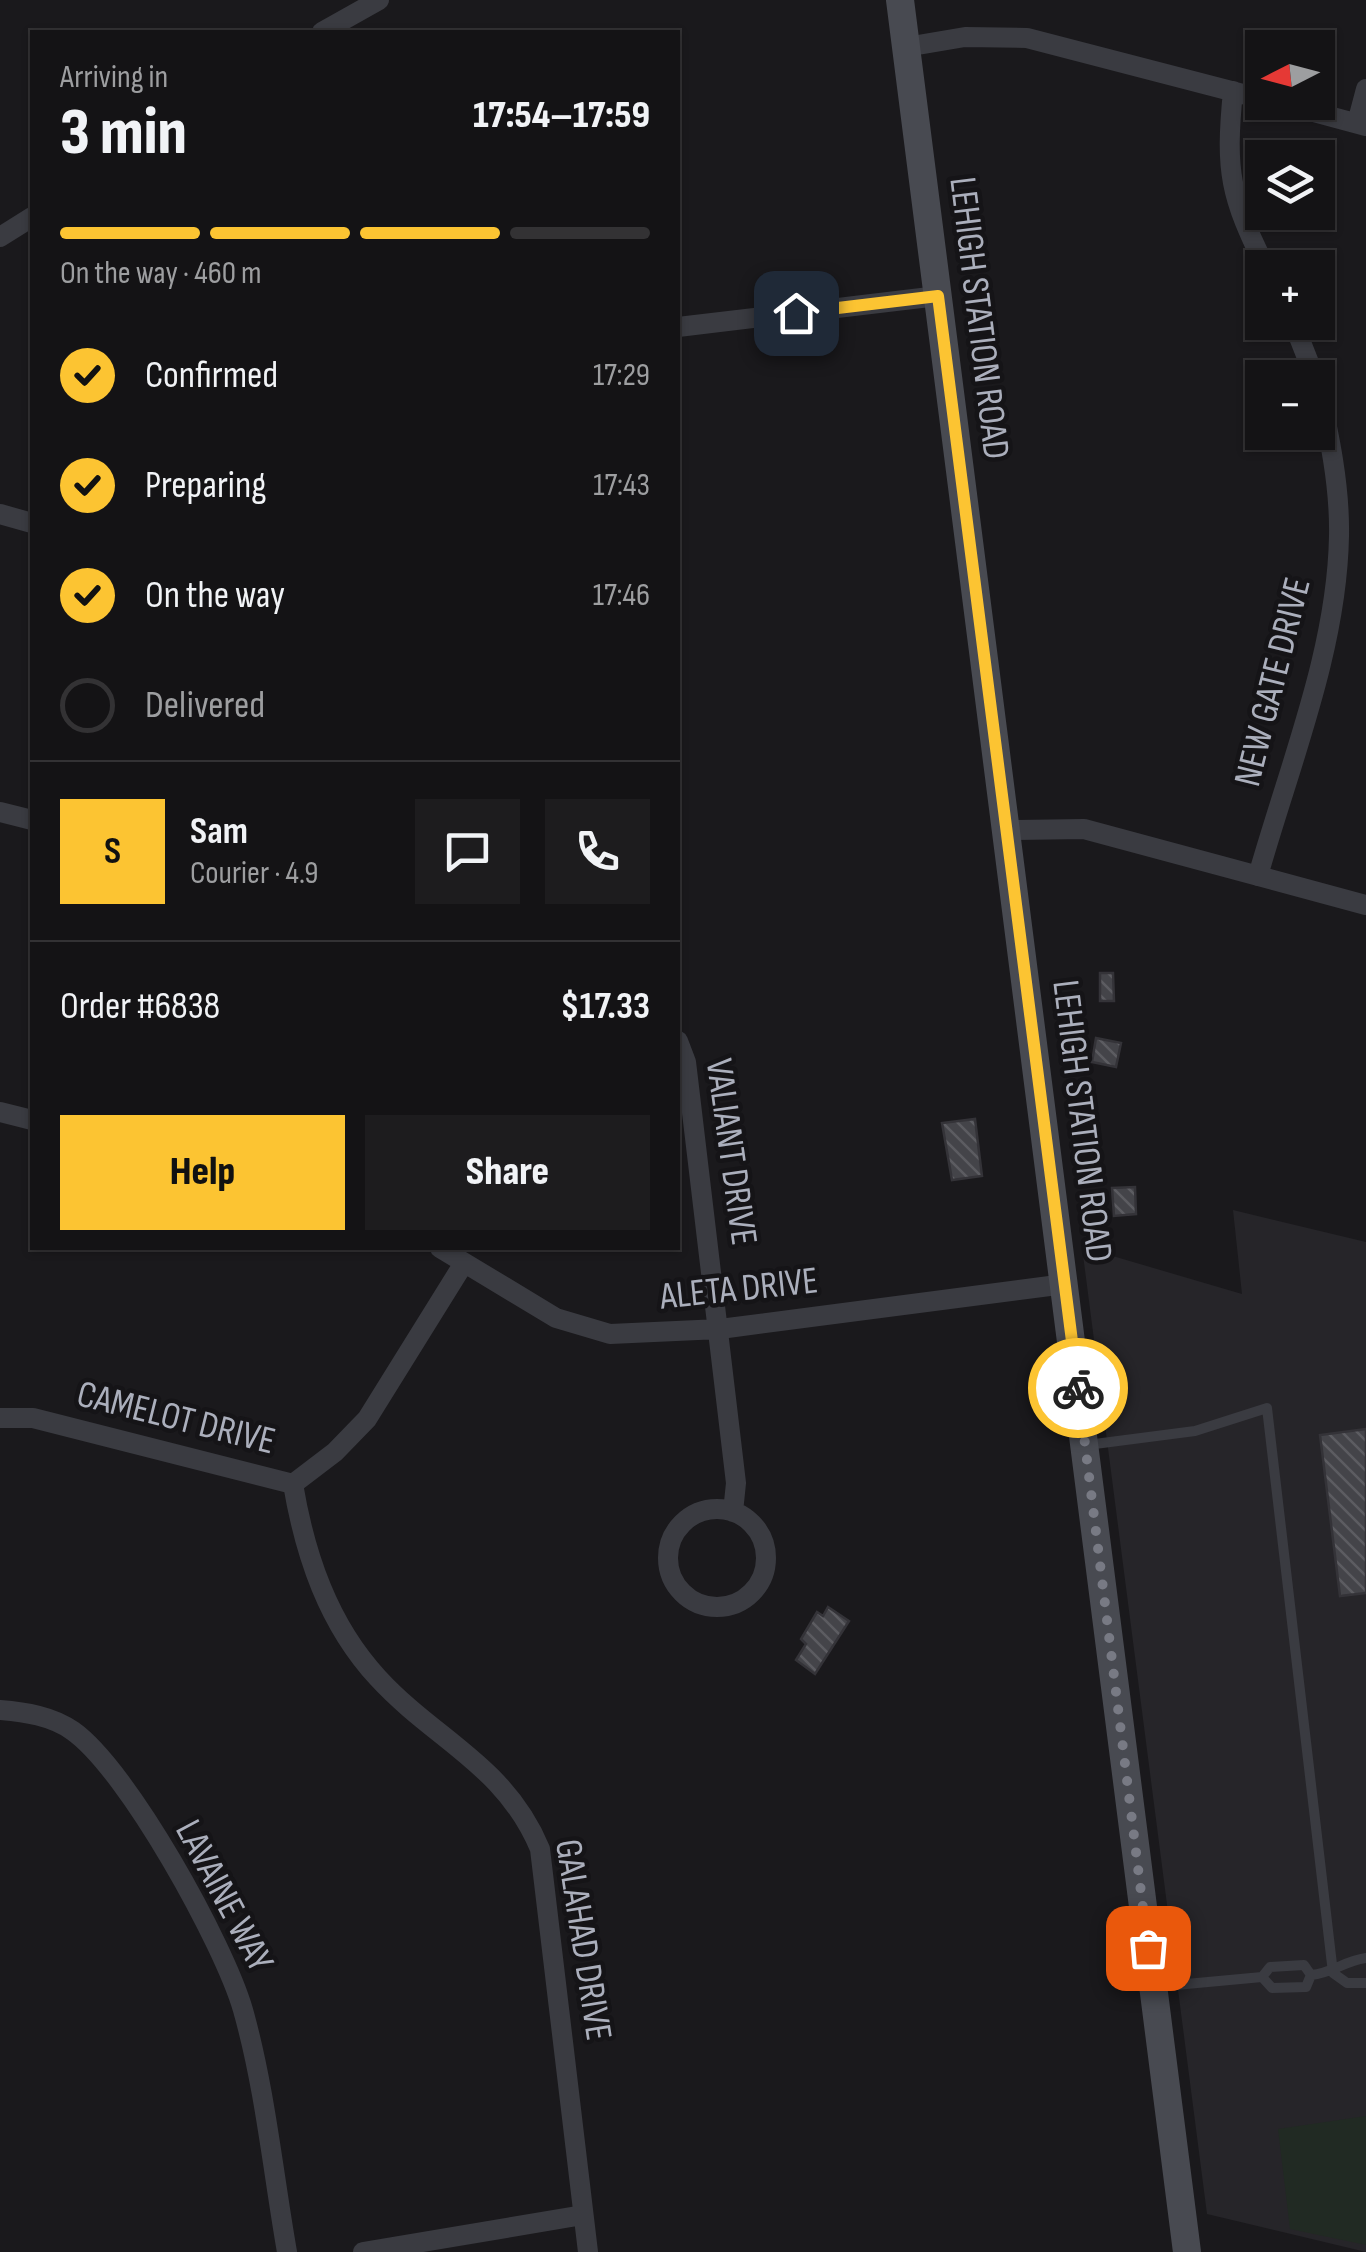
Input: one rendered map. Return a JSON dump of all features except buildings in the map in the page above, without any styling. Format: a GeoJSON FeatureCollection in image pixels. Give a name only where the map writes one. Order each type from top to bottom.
{"type":"FeatureCollection","features":[{"type":"Feature","properties":{"kind":"main road","name":"LEHIGH STATION ROAD"},"geometry":{"type":"LineString","coordinates":[[900,0],[1187,2252]]}},
{"type":"Feature","properties":{"kind":"street"},"geometry":{"type":"LineString","coordinates":[[324,30],[350,6],[379,0]]}},
{"type":"Feature","properties":{"kind":"street"},"geometry":{"type":"LineString","coordinates":[[906,47],[965,38],[1027,38],[1245,94]]}},
{"type":"Feature","properties":{"kind":"street"},"geometry":{"type":"LineString","coordinates":[[1335,117],[1361,124],[1366,88]]}},
{"type":"Feature","properties":{"kind":"street"},"geometry":{"type":"LineString","coordinates":[[1233,91],[1228,142],[1231,185],[1258,250]]}},
{"type":"Feature","properties":{"kind":"street"},"geometry":{"type":"LineString","coordinates":[[2,232],[30,218]]}},
{"type":"Feature","properties":{"kind":"street"},"geometry":{"type":"LineString","coordinates":[[680,328],[938,296]]}},
{"type":"Feature","properties":{"kind":"street","name":"NEW GATE DRIVE"},"geometry":{"type":"LineString","coordinates":[[1258,876],[1330,627],[1336,577],[1336,480],[1330,450]]}},
{"type":"Feature","properties":{"kind":"street"},"geometry":{"type":"LineString","coordinates":[[0,514],[30,522]]}},
{"type":"Feature","properties":{"kind":"street"},"geometry":{"type":"LineString","coordinates":[[0,812],[30,820]]}},
{"type":"Feature","properties":{"kind":"street"},"geometry":{"type":"LineString","coordinates":[[1006,830],[1084,829],[1366,904]]}},
{"type":"Feature","properties":{"kind":"street","name":"VALIANT DRIVE"},"geometry":{"type":"LineString","coordinates":[[680,1046],[686,1062],[720,1328],[736,1483],[733,1512]]}},
{"type":"Feature","properties":{"kind":"street"},"geometry":{"type":"LineString","coordinates":[[0,1112],[30,1120]]}},
{"type":"Feature","properties":{"kind":"street","name":"ALETA DRIVE"},"geometry":{"type":"LineString","coordinates":[[443,1250],[556,1318],[586,1328],[636,1335],[1065,1284]]}},
{"type":"Feature","properties":{"kind":"street","name":"CAMELOT DRIVE"},"geometry":{"type":"LineString","coordinates":[[0,1418],[33,1418],[294,1484],[335,1452],[367,1419],[464,1263]]}},
{"type":"Feature","properties":{"kind":"street","name":"GALAHAD DRIVE"},"geometry":{"type":"LineString","coordinates":[[294,1484],[312,1567],[329,1608],[354,1647],[378,1678],[499,1782],[534,1836],[546,1878],[588,2252]]}},
{"type":"Feature","properties":{"kind":"street"},"geometry":{"type":"LineString","coordinates":[[717,1509],[733,1512],[758,1532],[765,1546],[762,1578],[740,1602],[708,1607],[680,1591],[668,1562],[670,1546],[688,1520],[717,1509]]}},
{"type":"Feature","properties":{"kind":"street","name":"LAVAINE WAY"},"geometry":{"type":"LineString","coordinates":[[0,1710],[55,1721],[86,1742],[134,1806],[210,1927],[243,2012],[287,2252]]}},
{"type":"Feature","properties":{"kind":"street"},"geometry":{"type":"LineString","coordinates":[[363,2252],[583,2215]]}},
{"type":"Feature","properties":{"kind":"lane"},"geometry":{"type":"LineString","coordinates":[[1086,1445],[1195,1431],[1267,1408],[1333,1973],[1346,1984],[1366,1983]]}},
{"type":"Feature","properties":{"kind":"lane"},"geometry":{"type":"LineString","coordinates":[[1311,1975],[1333,1973],[1345,1961],[1366,1958]]}},
{"type":"Feature","properties":{"kind":"lane"},"geometry":{"type":"LineString","coordinates":[[1153,1987],[1262,1977],[1270,1967],[1304,1965],[1311,1975]]}},
{"type":"Feature","properties":{"kind":"lane"},"geometry":{"type":"LineString","coordinates":[[1262,1977],[1272,1988],[1306,1987],[1311,1975]]}},
{"type":"Feature","properties":{"kind":"shaded area"},"geometry":{"type":"Polygon","coordinates":[[[1233,1210],[1366,1242],[1366,2252],[1207,2214],[1082,1247],[1242,1294],[1233,1210]]]}},
{"type":"Feature","properties":{"kind":"shaded area"},"geometry":{"type":"Polygon","coordinates":[[[1366,2116],[1366,2245],[1290,2229],[1278,2129],[1366,2116]]]}},
{"type":"Feature","properties":{"kind":"way so far"},"geometry":{"type":"LineString","coordinates":[[1078,1388],[1148,1948]]}},
{"type":"Feature","properties":{"kind":"route"},"geometry":{"type":"LineString","coordinates":[[796,313],[938,296],[1078,1388]]}}]}
